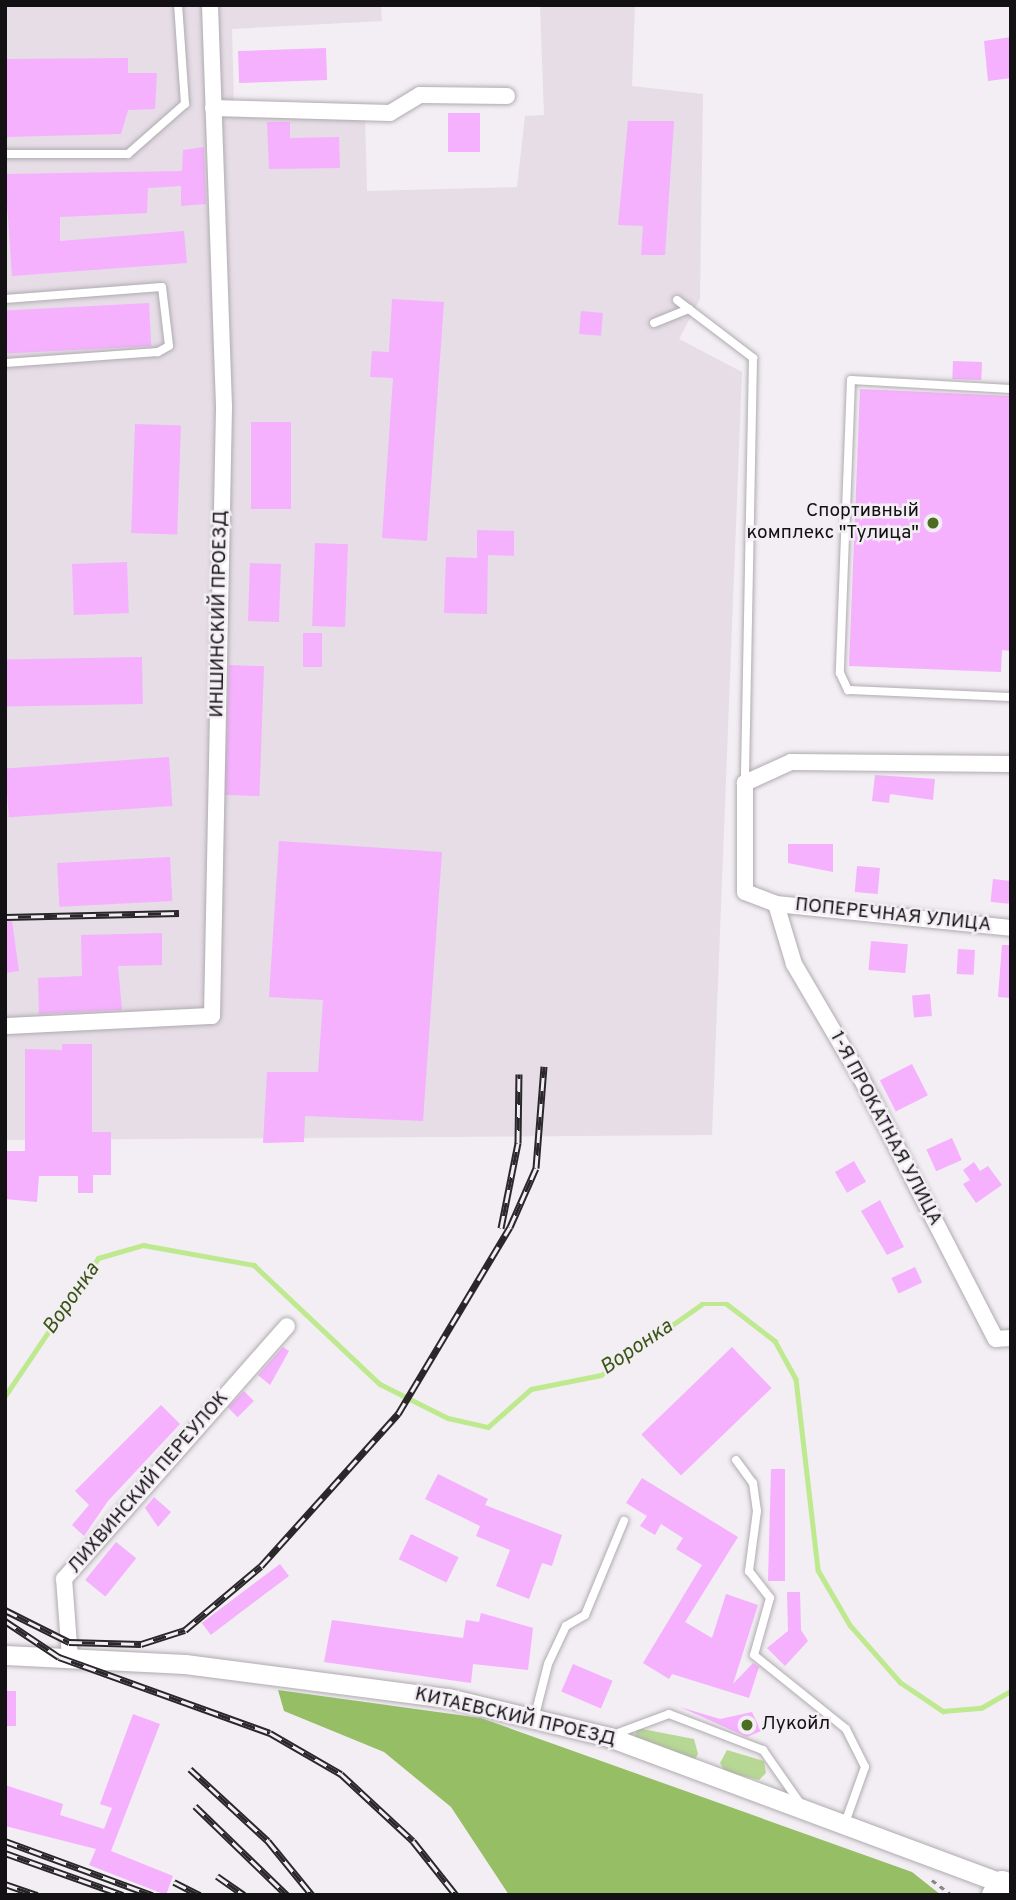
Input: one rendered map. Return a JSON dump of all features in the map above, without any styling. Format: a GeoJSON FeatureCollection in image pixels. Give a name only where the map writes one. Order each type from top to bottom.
{"type":"FeatureCollection","features":[{"type":"Feature","properties":{"kind":"street","name":"ИНШИНСКИЙ ПРОЕЗД"},"geometry":{"type":"LineString","coordinates":[[5,1026],[212,1016],[224,406],[210,5]]}},
{"type":"Feature","properties":{"kind":"street"},"geometry":{"type":"LineString","coordinates":[[213,107],[390,113],[421,95],[507,96]]}},
{"type":"Feature","properties":{"kind":"street"},"geometry":{"type":"LineString","coordinates":[[745,783],[791,762],[1011,764]]}},
{"type":"Feature","properties":{"kind":"street","name":"ПОПЕРЕЧНАЯ УЛИЦА"},"geometry":{"type":"LineString","coordinates":[[745,783],[745,892],[776,904],[1011,928]]}},
{"type":"Feature","properties":{"kind":"street","name":"1-Я ПРОКАТНАЯ УЛИЦА"},"geometry":{"type":"LineString","coordinates":[[776,904],[794,964],[861,1078],[996,1339],[1011,1338]]}},
{"type":"Feature","properties":{"kind":"street","name":"ЛИХВИНСКИЙ ПЕРЕУЛОК"},"geometry":{"type":"LineString","coordinates":[[70,1658],[64,1579],[287,1326]]}},
{"type":"Feature","properties":{"kind":"street"},"geometry":{"type":"LineString","coordinates":[[5,1642],[13,1655]]}},
{"type":"Feature","properties":{"kind":"street","name":"КИТАЕВСКИЙ ПРОЕЗД"},"geometry":{"type":"LineString","coordinates":[[13,1655],[185,1664],[448,1698],[609,1737],[844,1825],[1002,1888]]}},
{"type":"Feature","properties":{"kind":"lane"},"geometry":{"type":"LineString","coordinates":[[5,154],[128,154],[185,104],[178,5]]}},
{"type":"Feature","properties":{"kind":"lane"},"geometry":{"type":"LineString","coordinates":[[5,299],[162,288],[169,346],[159,352],[5,363]]}},
{"type":"Feature","properties":{"kind":"lane"},"geometry":{"type":"LineString","coordinates":[[677,300],[753,358],[745,783]]}},
{"type":"Feature","properties":{"kind":"lane"},"geometry":{"type":"LineString","coordinates":[[654,323],[689,309]]}},
{"type":"Feature","properties":{"kind":"lane"},"geometry":{"type":"LineString","coordinates":[[1011,389],[851,380],[840,673],[848,690],[1011,697]]}},
{"type":"Feature","properties":{"kind":"lane"},"geometry":{"type":"LineString","coordinates":[[736,1460],[753,1483],[757,1511],[749,1571],[770,1598],[754,1655],[846,1729],[865,1767],[844,1825]]}},
{"type":"Feature","properties":{"kind":"lane"},"geometry":{"type":"LineString","coordinates":[[534,1719],[548,1664],[566,1626],[585,1615],[624,1521]]}},
{"type":"Feature","properties":{"kind":"lane"},"geometry":{"type":"LineString","coordinates":[[609,1737],[668,1714],[751,1745],[763,1750],[806,1811]]}},
{"type":"Feature","properties":{"kind":"path"},"geometry":{"type":"LineString","coordinates":[[932,1880],[952,1895]]}},
{"type":"Feature","properties":{"kind":"shaded area"},"geometry":{"type":"Polygon","coordinates":[[[5,5],[381,5],[382,21],[232,29],[234,107],[365,115],[367,191],[517,187],[525,116],[544,115],[540,5],[635,5],[632,86],[703,94],[700,299],[679,339],[742,372],[712,1135],[5,1140],[5,5]]]}},
{"type":"Feature","properties":{"kind":"green space"},"geometry":{"type":"Polygon","coordinates":[[[278,1690],[481,1718],[912,1872],[941,1895],[509,1895],[451,1807],[384,1752],[284,1711],[278,1690]]]}},
{"type":"Feature","properties":{"kind":"green space"},"geometry":{"type":"Polygon","coordinates":[[[637,1728],[694,1739],[698,1754],[695,1759],[634,1740],[637,1728]]]}},
{"type":"Feature","properties":{"kind":"green space"},"geometry":{"type":"Polygon","coordinates":[[[727,1750],[764,1761],[766,1773],[759,1780],[725,1772],[720,1763],[727,1750]]]}},
{"type":"Feature","properties":{"kind":"building"},"geometry":{"type":"Polygon","coordinates":[[[1011,37],[1011,78],[988,81],[984,41],[1011,37]]]}},
{"type":"Feature","properties":{"kind":"building"},"geometry":{"type":"Polygon","coordinates":[[[326,48],[327,80],[239,83],[238,51],[326,48]]]}},
{"type":"Feature","properties":{"kind":"building"},"geometry":{"type":"Polygon","coordinates":[[[128,58],[128,73],[157,73],[155,109],[128,110],[121,134],[5,137],[5,59],[128,58]]]}},
{"type":"Feature","properties":{"kind":"building"},"geometry":{"type":"Polygon","coordinates":[[[448,113],[480,113],[480,152],[448,152],[448,113]]]}},
{"type":"Feature","properties":{"kind":"building"},"geometry":{"type":"Polygon","coordinates":[[[628,121],[674,121],[665,255],[641,255],[643,226],[618,225],[628,121]]]}},
{"type":"Feature","properties":{"kind":"building"},"geometry":{"type":"Polygon","coordinates":[[[267,122],[290,122],[290,138],[339,137],[340,168],[269,169],[267,122]]]}},
{"type":"Feature","properties":{"kind":"building"},"geometry":{"type":"Polygon","coordinates":[[[204,147],[206,204],[181,206],[181,186],[148,188],[147,213],[60,217],[60,241],[184,231],[187,263],[12,276],[5,174],[182,171],[183,150],[204,147]]]}},
{"type":"Feature","properties":{"kind":"building"},"geometry":{"type":"Polygon","coordinates":[[[392,299],[444,302],[427,541],[382,538],[393,378],[370,377],[372,351],[389,352],[392,299]]]}},
{"type":"Feature","properties":{"kind":"building"},"geometry":{"type":"Polygon","coordinates":[[[149,303],[151,346],[7,353],[5,311],[149,303]]]}},
{"type":"Feature","properties":{"kind":"building"},"geometry":{"type":"Polygon","coordinates":[[[581,311],[603,313],[601,336],[579,334],[581,311]]]}},
{"type":"Feature","properties":{"kind":"building"},"geometry":{"type":"Polygon","coordinates":[[[953,361],[982,362],[981,380],[952,379],[953,361]]]}},
{"type":"Feature","properties":{"kind":"building","name":"Спортивный комплекс \"Тулица\""},"geometry":{"type":"Polygon","coordinates":[[[860,389],[1011,396],[1011,651],[1002,650],[1001,672],[849,666],[860,389]]]}},
{"type":"Feature","properties":{"kind":"building"},"geometry":{"type":"Polygon","coordinates":[[[251,422],[291,422],[291,509],[251,509],[251,422]]]}},
{"type":"Feature","properties":{"kind":"building"},"geometry":{"type":"Polygon","coordinates":[[[135,424],[181,426],[177,535],[131,533],[135,424]]]}},
{"type":"Feature","properties":{"kind":"building"},"geometry":{"type":"Polygon","coordinates":[[[477,530],[514,531],[514,556],[488,555],[487,614],[444,613],[446,557],[477,558],[477,530]]]}},
{"type":"Feature","properties":{"kind":"building"},"geometry":{"type":"Polygon","coordinates":[[[315,543],[348,544],[345,627],[312,626],[315,543]]]}},
{"type":"Feature","properties":{"kind":"building"},"geometry":{"type":"Polygon","coordinates":[[[127,562],[129,613],[74,615],[72,564],[127,562]]]}},
{"type":"Feature","properties":{"kind":"building"},"geometry":{"type":"Polygon","coordinates":[[[250,563],[281,564],[279,622],[248,621],[250,563]]]}},
{"type":"Feature","properties":{"kind":"building"},"geometry":{"type":"Polygon","coordinates":[[[303,633],[322,633],[322,667],[303,667],[303,633]]]}},
{"type":"Feature","properties":{"kind":"building"},"geometry":{"type":"Polygon","coordinates":[[[142,657],[143,704],[6,706],[5,659],[142,657]]]}},
{"type":"Feature","properties":{"kind":"building"},"geometry":{"type":"Polygon","coordinates":[[[229,665],[264,666],[259,796],[224,795],[229,665]]]}},
{"type":"Feature","properties":{"kind":"building"},"geometry":{"type":"Polygon","coordinates":[[[169,757],[172,806],[9,817],[5,768],[169,757]]]}},
{"type":"Feature","properties":{"kind":"building"},"geometry":{"type":"Polygon","coordinates":[[[875,775],[935,779],[933,800],[890,794],[889,803],[872,801],[875,775]]]}},
{"type":"Feature","properties":{"kind":"building"},"geometry":{"type":"Polygon","coordinates":[[[279,841],[442,852],[423,1121],[305,1116],[304,1142],[263,1143],[267,1072],[318,1072],[323,1000],[269,997],[279,841]]]}},
{"type":"Feature","properties":{"kind":"building"},"geometry":{"type":"Polygon","coordinates":[[[788,844],[833,844],[833,872],[788,863],[788,844]]]}},
{"type":"Feature","properties":{"kind":"building"},"geometry":{"type":"Polygon","coordinates":[[[170,857],[172,901],[59,907],[57,863],[170,857]]]}},
{"type":"Feature","properties":{"kind":"building"},"geometry":{"type":"Polygon","coordinates":[[[857,866],[880,868],[878,894],[855,892],[857,866]]]}},
{"type":"Feature","properties":{"kind":"building"},"geometry":{"type":"Polygon","coordinates":[[[993,879],[1011,881],[1008,904],[991,902],[993,879]]]}},
{"type":"Feature","properties":{"kind":"building"},"geometry":{"type":"Polygon","coordinates":[[[12,921],[19,971],[5,973],[5,922],[12,921]]]}},
{"type":"Feature","properties":{"kind":"building"},"geometry":{"type":"Polygon","coordinates":[[[162,933],[162,965],[118,966],[122,1010],[39,1014],[38,978],[82,976],[81,935],[162,933]]]}},
{"type":"Feature","properties":{"kind":"building"},"geometry":{"type":"Polygon","coordinates":[[[871,941],[908,944],[905,973],[868,970],[871,941]]]}},
{"type":"Feature","properties":{"kind":"building"},"geometry":{"type":"Polygon","coordinates":[[[1002,945],[1011,945],[1011,998],[998,997],[1002,945]]]}},
{"type":"Feature","properties":{"kind":"building"},"geometry":{"type":"Polygon","coordinates":[[[958,949],[975,950],[974,975],[957,974],[958,949]]]}},
{"type":"Feature","properties":{"kind":"building"},"geometry":{"type":"Polygon","coordinates":[[[930,994],[932,1016],[914,1017],[912,996],[930,994]]]}},
{"type":"Feature","properties":{"kind":"building"},"geometry":{"type":"Polygon","coordinates":[[[62,1044],[92,1044],[92,1132],[111,1132],[111,1175],[93,1175],[93,1193],[78,1193],[78,1176],[39,1176],[37,1202],[5,1199],[7,1151],[25,1151],[25,1049],[62,1050],[62,1044]]]}},
{"type":"Feature","properties":{"kind":"building"},"geometry":{"type":"Polygon","coordinates":[[[912,1064],[928,1095],[896,1112],[880,1080],[912,1064]]]}},
{"type":"Feature","properties":{"kind":"building"},"geometry":{"type":"Polygon","coordinates":[[[952,1138],[962,1160],[936,1171],[926,1149],[952,1138]]]}},
{"type":"Feature","properties":{"kind":"building"},"geometry":{"type":"Polygon","coordinates":[[[854,1161],[866,1182],[847,1193],[835,1172],[854,1161]]]}},
{"type":"Feature","properties":{"kind":"building"},"geometry":{"type":"Polygon","coordinates":[[[974,1162],[980,1171],[988,1166],[1002,1185],[976,1203],[963,1184],[970,1180],[963,1170],[974,1162]]]}},
{"type":"Feature","properties":{"kind":"building"},"geometry":{"type":"Polygon","coordinates":[[[880,1200],[904,1247],[887,1255],[861,1211],[880,1200]]]}},
{"type":"Feature","properties":{"kind":"building"},"geometry":{"type":"Polygon","coordinates":[[[915,1267],[922,1282],[899,1293],[891,1278],[915,1267]]]}},
{"type":"Feature","properties":{"kind":"building"},"geometry":{"type":"Polygon","coordinates":[[[283,1347],[289,1351],[270,1385],[258,1375],[283,1347]]]}},
{"type":"Feature","properties":{"kind":"building"},"geometry":{"type":"Polygon","coordinates":[[[732,1347],[772,1388],[681,1476],[641,1435],[732,1347]]]}},
{"type":"Feature","properties":{"kind":"building"},"geometry":{"type":"Polygon","coordinates":[[[244,1391],[254,1401],[238,1417],[228,1407],[244,1391]]]}},
{"type":"Feature","properties":{"kind":"building"},"geometry":{"type":"Polygon","coordinates":[[[161,1405],[180,1424],[108,1501],[84,1536],[72,1525],[89,1505],[75,1491],[161,1405]]]}},
{"type":"Feature","properties":{"kind":"building"},"geometry":{"type":"Polygon","coordinates":[[[771,1469],[785,1469],[785,1581],[768,1581],[771,1469]]]}},
{"type":"Feature","properties":{"kind":"building"},"geometry":{"type":"Polygon","coordinates":[[[438,1474],[488,1499],[485,1505],[562,1535],[552,1566],[542,1563],[529,1599],[496,1586],[510,1550],[476,1536],[480,1526],[425,1499],[438,1474]]]}},
{"type":"Feature","properties":{"kind":"building"},"geometry":{"type":"Polygon","coordinates":[[[642,1478],[738,1537],[685,1622],[712,1638],[726,1594],[758,1605],[733,1684],[753,1663],[759,1667],[749,1698],[672,1674],[669,1679],[643,1663],[702,1565],[676,1549],[683,1538],[661,1524],[655,1535],[640,1526],[647,1516],[626,1503],[642,1478]]]}},
{"type":"Feature","properties":{"kind":"building"},"geometry":{"type":"Polygon","coordinates":[[[154,1497],[171,1512],[158,1527],[145,1508],[154,1497]]]}},
{"type":"Feature","properties":{"kind":"building"},"geometry":{"type":"Polygon","coordinates":[[[411,1534],[459,1557],[446,1582],[399,1559],[411,1534]]]}},
{"type":"Feature","properties":{"kind":"building"},"geometry":{"type":"Polygon","coordinates":[[[116,1542],[136,1558],[105,1596],[85,1580],[116,1542]]]}},
{"type":"Feature","properties":{"kind":"building"},"geometry":{"type":"Polygon","coordinates":[[[280,1564],[289,1576],[211,1635],[202,1623],[280,1564]]]}},
{"type":"Feature","properties":{"kind":"building"},"geometry":{"type":"Polygon","coordinates":[[[787,1592],[800,1592],[801,1630],[808,1641],[785,1666],[767,1648],[788,1631],[787,1592]]]}},
{"type":"Feature","properties":{"kind":"building"},"geometry":{"type":"Polygon","coordinates":[[[481,1613],[533,1628],[528,1670],[473,1664],[471,1683],[324,1662],[332,1620],[463,1638],[466,1620],[479,1622],[481,1613]]]}},
{"type":"Feature","properties":{"kind":"building"},"geometry":{"type":"Polygon","coordinates":[[[573,1664],[613,1681],[601,1708],[561,1692],[573,1664]]]}},
{"type":"Feature","properties":{"kind":"building"},"geometry":{"type":"Polygon","coordinates":[[[5,1691],[16,1691],[16,1726],[5,1726],[5,1691]]]}},
{"type":"Feature","properties":{"kind":"building"},"geometry":{"type":"Polygon","coordinates":[[[680,1707],[720,1719],[752,1712],[761,1731],[747,1737],[680,1707]]]}},
{"type":"Feature","properties":{"kind":"building"},"geometry":{"type":"Polygon","coordinates":[[[133,1714],[160,1724],[111,1851],[173,1876],[166,1895],[89,1865],[96,1849],[5,1826],[5,1785],[63,1804],[60,1815],[104,1829],[112,1808],[100,1804],[133,1714]]]}},
{"type":"Feature","properties":{"kind":"waterway","name":"Воронка"},"geometry":{"type":"LineString","coordinates":[[5,1396],[98,1258],[143,1245],[254,1265],[380,1384],[448,1418],[488,1427],[531,1389],[601,1375],[702,1304],[727,1304],[775,1341],[796,1379],[818,1570],[850,1625],[900,1682],[943,1711],[981,1708],[1011,1691]]}},
{"type":"Feature","properties":{"kind":"railway"},"geometry":{"type":"LineString","coordinates":[[5,917],[179,913]]}},
{"type":"Feature","properties":{"kind":"railway"},"geometry":{"type":"LineString","coordinates":[[5,1610],[69,1642],[141,1644],[185,1630],[261,1566],[398,1414],[510,1227],[536,1168],[544,1066]]}},
{"type":"Feature","properties":{"kind":"railway"},"geometry":{"type":"LineString","coordinates":[[501,1228],[518,1143],[519,1074]]}},
{"type":"Feature","properties":{"kind":"railway"},"geometry":{"type":"LineString","coordinates":[[5,1621],[59,1657],[270,1733],[341,1774],[413,1841],[456,1895]]}},
{"type":"Feature","properties":{"kind":"railway"},"geometry":{"type":"LineString","coordinates":[[190,1769],[268,1841],[312,1895]]}},
{"type":"Feature","properties":{"kind":"railway"},"geometry":{"type":"LineString","coordinates":[[195,1806],[287,1895]]}},
{"type":"Feature","properties":{"kind":"railway"},"geometry":{"type":"LineString","coordinates":[[5,1841],[152,1895]]}},
{"type":"Feature","properties":{"kind":"railway"},"geometry":{"type":"LineString","coordinates":[[5,1853],[123,1895]]}},
{"type":"Feature","properties":{"kind":"railway"},"geometry":{"type":"LineString","coordinates":[[217,1876],[244,1895]]}},
{"type":"Feature","properties":{"kind":"railway"},"geometry":{"type":"LineString","coordinates":[[174,1882],[200,1895]]}},
{"type":"Feature","properties":{"kind":"railway"},"geometry":{"type":"LineString","coordinates":[[5,1884],[37,1895]]}},
{"type":"Feature","properties":{"kind":"place","name":"Спортивный комплекс \"Тулица\""},"geometry":{"type":"Point","coordinates":[933,523]}},
{"type":"Feature","properties":{"kind":"place","name":"Лукойл"},"geometry":{"type":"Point","coordinates":[747,1725]}}]}
